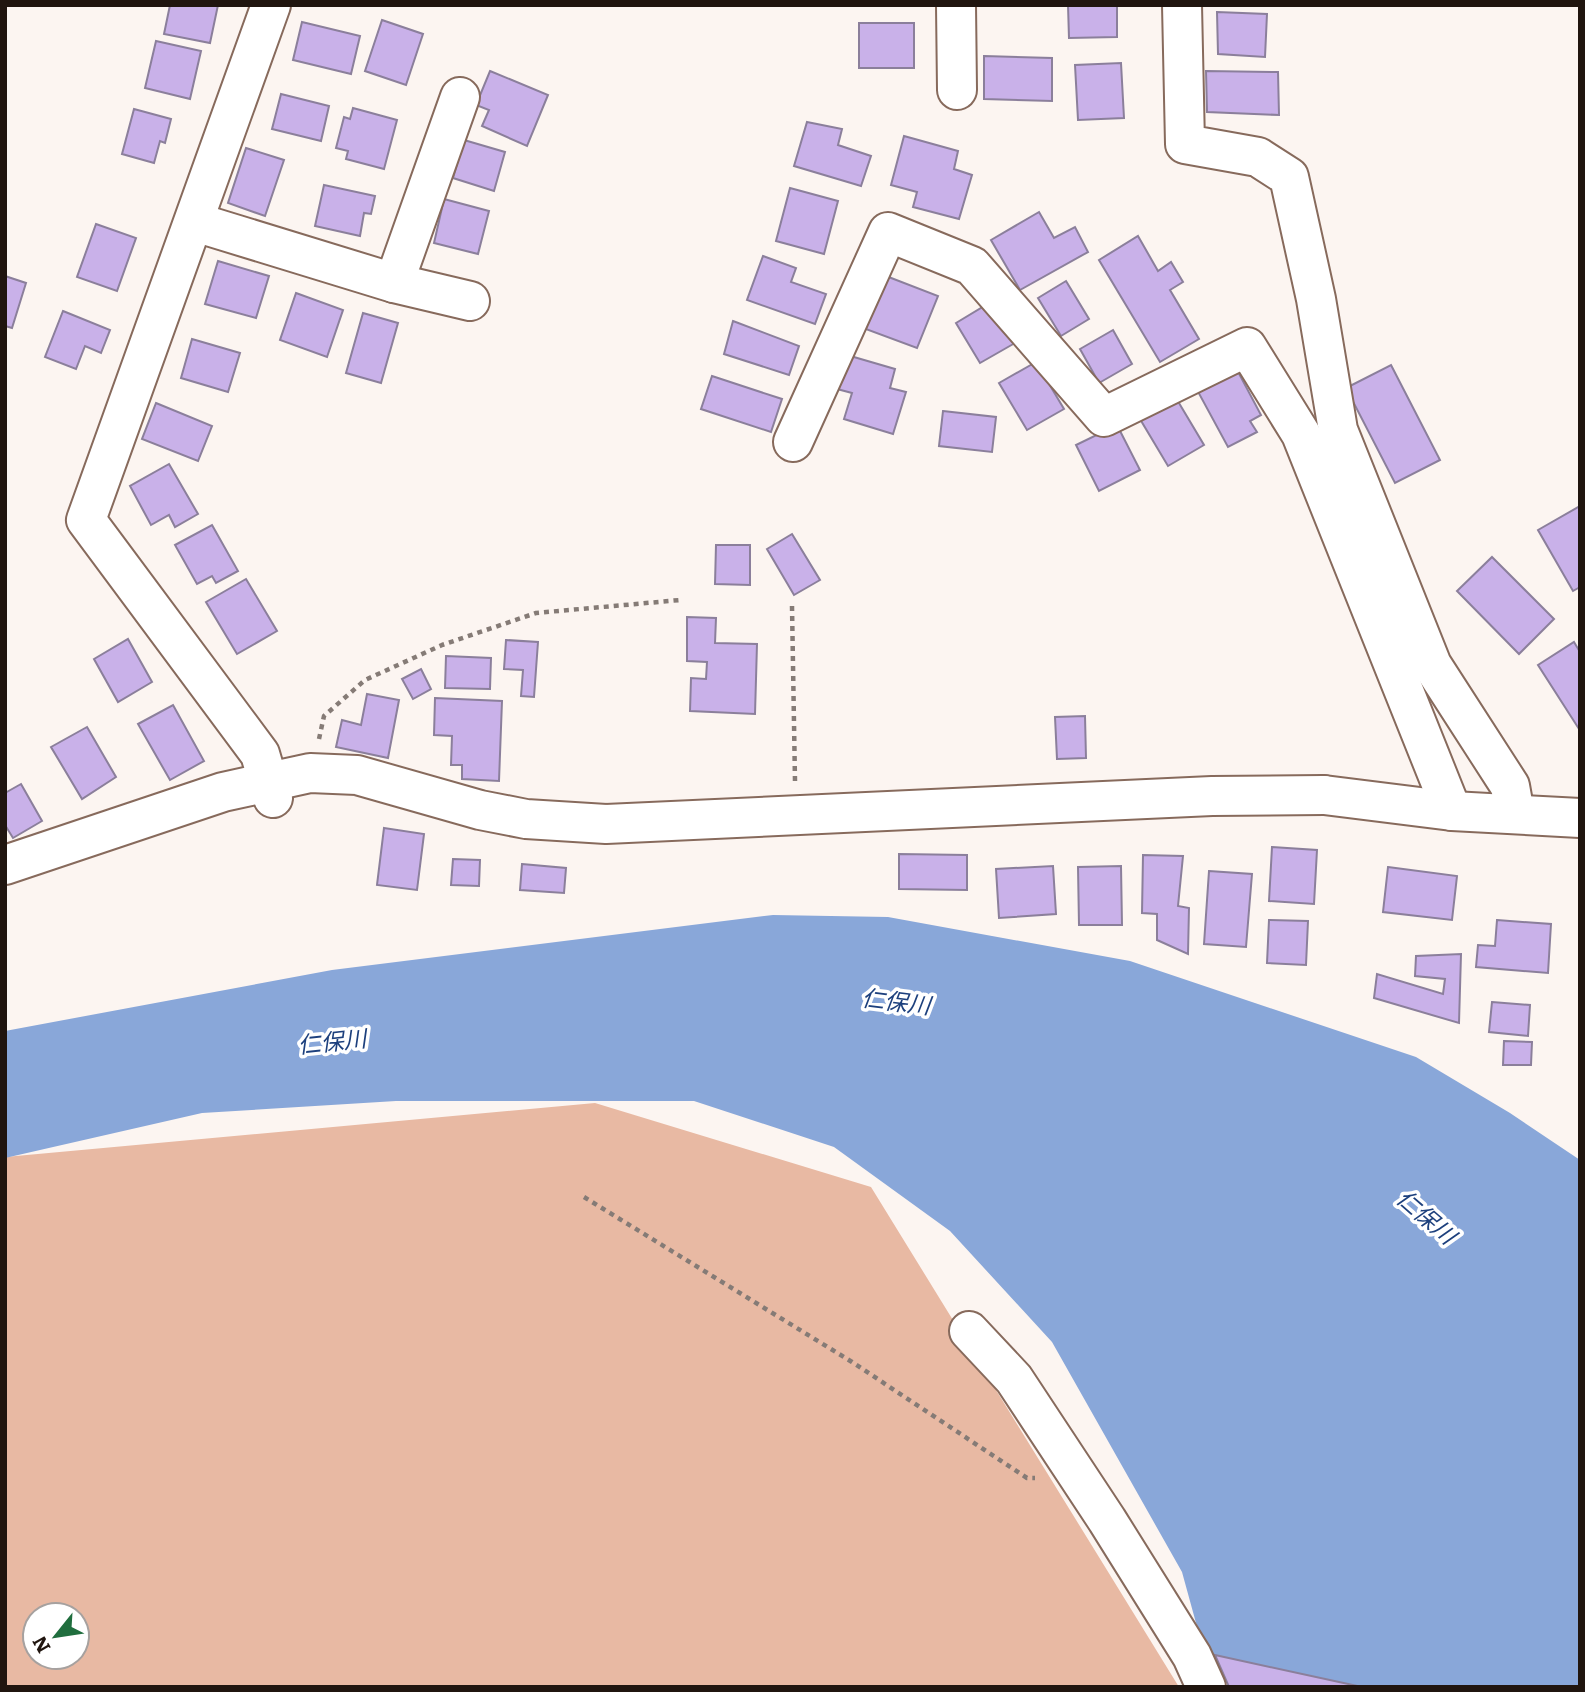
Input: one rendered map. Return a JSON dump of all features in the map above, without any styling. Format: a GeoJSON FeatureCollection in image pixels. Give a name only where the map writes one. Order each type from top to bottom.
{"type":"FeatureCollection","features":[{"type":"Feature","properties":{"kind":"street"},"geometry":{"type":"LineString","coordinates":[[271,5],[86,520],[260,754],[271,789]]}},
{"type":"Feature","properties":{"kind":"street"},"geometry":{"type":"LineString","coordinates":[[956,5],[957,90]]}},
{"type":"Feature","properties":{"kind":"street"},"geometry":{"type":"LineString","coordinates":[[1182,5],[1185,144],[1258,158],[1289,177],[1316,299],[1338,430],[1433,665],[1510,786],[1515,814]]}},
{"type":"Feature","properties":{"kind":"street"},"geometry":{"type":"LineString","coordinates":[[394,283],[460,97]]}},
{"type":"Feature","properties":{"kind":"street"},"geometry":{"type":"LineString","coordinates":[[195,222],[394,283],[470,301]]}},
{"type":"Feature","properties":{"kind":"street"},"geometry":{"type":"LineString","coordinates":[[793,442],[888,232],[972,266],[1104,417],[1247,347],[1301,434],[1452,811]]}},
{"type":"Feature","properties":{"kind":"street"},"geometry":{"type":"LineString","coordinates":[[5,865],[223,792],[271,789],[310,773],[357,775],[480,810],[560,823],[795,816],[1212,796],[1324,795],[1452,811],[1580,818]]}},
{"type":"Feature","properties":{"kind":"street"},"geometry":{"type":"LineString","coordinates":[[969,1331],[1014,1379],[1122,1543],[1192,1656],[1206,1687]]}},
{"type":"Feature","properties":{"kind":"path"},"geometry":{"type":"LineString","coordinates":[[310,773],[324,716],[365,680],[442,645],[536,613],[680,600]]}},
{"type":"Feature","properties":{"kind":"path"},"geometry":{"type":"LineString","coordinates":[[792,606],[795,816]]}},
{"type":"Feature","properties":{"kind":"path"},"geometry":{"type":"LineString","coordinates":[[584,1198],[852,1362],[1027,1478],[1040,1478]]}},
{"type":"Feature","properties":{"kind":"shaded area"},"geometry":{"type":"Polygon","coordinates":[[[595,1103],[871,1187],[1179,1687],[5,1687],[5,1157],[595,1103]]]}},
{"type":"Feature","properties":{"kind":"water","name":"仁保川"},"geometry":{"type":"Polygon","coordinates":[[[773,915],[888,917],[1130,961],[1416,1057],[1510,1113],[1580,1160],[1580,1687],[1229,1687],[1196,1623],[1182,1572],[1052,1342],[950,1231],[834,1147],[694,1101],[396,1101],[202,1113],[5,1158],[5,1031],[332,970],[773,915]]]}},
{"type":"Feature","properties":{"kind":"building"},"geometry":{"type":"Polygon","coordinates":[[[170,5],[218,5],[210,43],[164,34],[170,5]]]}},
{"type":"Feature","properties":{"kind":"building"},"geometry":{"type":"Polygon","coordinates":[[[1068,5],[1117,5],[1117,37],[1069,38],[1068,5]]]}},
{"type":"Feature","properties":{"kind":"building"},"geometry":{"type":"Polygon","coordinates":[[[1217,12],[1267,14],[1265,57],[1218,54],[1217,12]]]}},
{"type":"Feature","properties":{"kind":"building"},"geometry":{"type":"Polygon","coordinates":[[[382,20],[423,34],[406,85],[365,71],[382,20]]]}},
{"type":"Feature","properties":{"kind":"building"},"geometry":{"type":"Polygon","coordinates":[[[302,22],[360,36],[351,74],[293,60],[302,22]]]}},
{"type":"Feature","properties":{"kind":"building"},"geometry":{"type":"Polygon","coordinates":[[[859,23],[914,23],[914,68],[859,68],[859,23]]]}},
{"type":"Feature","properties":{"kind":"building"},"geometry":{"type":"Polygon","coordinates":[[[156,41],[201,51],[190,99],[145,88],[156,41]]]}},
{"type":"Feature","properties":{"kind":"building"},"geometry":{"type":"Polygon","coordinates":[[[984,56],[1052,58],[1052,101],[984,99],[984,56]]]}},
{"type":"Feature","properties":{"kind":"building"},"geometry":{"type":"Polygon","coordinates":[[[1121,63],[1124,118],[1078,120],[1075,65],[1121,63]]]}},
{"type":"Feature","properties":{"kind":"building"},"geometry":{"type":"Polygon","coordinates":[[[490,71],[548,95],[527,146],[482,126],[489,110],[476,105],[490,71]]]}},
{"type":"Feature","properties":{"kind":"building"},"geometry":{"type":"Polygon","coordinates":[[[1206,71],[1278,72],[1279,115],[1207,112],[1206,71]]]}},
{"type":"Feature","properties":{"kind":"building"},"geometry":{"type":"Polygon","coordinates":[[[281,94],[329,106],[321,141],[272,129],[281,94]]]}},
{"type":"Feature","properties":{"kind":"building"},"geometry":{"type":"Polygon","coordinates":[[[353,108],[397,120],[384,169],[346,159],[348,151],[336,148],[344,117],[350,119],[353,108]]]}},
{"type":"Feature","properties":{"kind":"building"},"geometry":{"type":"Polygon","coordinates":[[[134,109],[171,119],[165,143],[160,141],[154,163],[122,154],[134,109]]]}},
{"type":"Feature","properties":{"kind":"building"},"geometry":{"type":"Polygon","coordinates":[[[807,122],[842,129],[838,145],[871,156],[861,186],[794,166],[807,122]]]}},
{"type":"Feature","properties":{"kind":"building"},"geometry":{"type":"Polygon","coordinates":[[[904,136],[958,151],[954,169],[972,175],[959,219],[913,207],[917,192],[891,185],[904,136]]]}},
{"type":"Feature","properties":{"kind":"building"},"geometry":{"type":"Polygon","coordinates":[[[464,140],[505,152],[494,191],[453,178],[464,140]]]}},
{"type":"Feature","properties":{"kind":"building"},"geometry":{"type":"Polygon","coordinates":[[[246,148],[284,160],[265,216],[228,203],[246,148]]]}},
{"type":"Feature","properties":{"kind":"building"},"geometry":{"type":"Polygon","coordinates":[[[324,185],[375,196],[371,214],[364,213],[360,236],[315,226],[324,185]]]}},
{"type":"Feature","properties":{"kind":"building"},"geometry":{"type":"Polygon","coordinates":[[[790,188],[838,201],[824,254],[776,241],[790,188]]]}},
{"type":"Feature","properties":{"kind":"building"},"geometry":{"type":"Polygon","coordinates":[[[444,199],[489,211],[478,254],[434,243],[444,199]]]}},
{"type":"Feature","properties":{"kind":"building"},"geometry":{"type":"Polygon","coordinates":[[[1039,212],[1054,238],[1075,227],[1088,252],[1020,290],[991,240],[1039,212]]]}},
{"type":"Feature","properties":{"kind":"building"},"geometry":{"type":"Polygon","coordinates":[[[96,224],[136,238],[117,291],[77,277],[96,224]]]}},
{"type":"Feature","properties":{"kind":"building"},"geometry":{"type":"Polygon","coordinates":[[[1138,236],[1158,271],[1171,262],[1183,282],[1170,290],[1199,339],[1160,362],[1099,260],[1138,236]]]}},
{"type":"Feature","properties":{"kind":"building"},"geometry":{"type":"Polygon","coordinates":[[[763,256],[796,268],[791,282],[826,294],[815,324],[747,300],[763,256]]]}},
{"type":"Feature","properties":{"kind":"building"},"geometry":{"type":"Polygon","coordinates":[[[218,261],[269,276],[256,318],[205,304],[218,261]]]}},
{"type":"Feature","properties":{"kind":"building"},"geometry":{"type":"Polygon","coordinates":[[[5,276],[26,283],[12,328],[5,326],[5,276]]]}},
{"type":"Feature","properties":{"kind":"building"},"geometry":{"type":"Polygon","coordinates":[[[886,276],[938,296],[917,348],[863,328],[886,276]]]}},
{"type":"Feature","properties":{"kind":"building"},"geometry":{"type":"Polygon","coordinates":[[[1066,281],[1089,319],[1061,336],[1038,298],[1066,281]]]}},
{"type":"Feature","properties":{"kind":"building"},"geometry":{"type":"Polygon","coordinates":[[[296,293],[343,310],[327,357],[280,340],[296,293]]]}},
{"type":"Feature","properties":{"kind":"building"},"geometry":{"type":"Polygon","coordinates":[[[991,302],[1015,343],[980,363],[956,323],[991,302]]]}},
{"type":"Feature","properties":{"kind":"building"},"geometry":{"type":"Polygon","coordinates":[[[63,311],[110,330],[101,353],[85,346],[76,369],[45,357],[63,311]]]}},
{"type":"Feature","properties":{"kind":"building"},"geometry":{"type":"Polygon","coordinates":[[[363,313],[398,323],[381,383],[346,373],[363,313]]]}},
{"type":"Feature","properties":{"kind":"building"},"geometry":{"type":"Polygon","coordinates":[[[733,321],[799,346],[789,375],[724,354],[733,321]]]}},
{"type":"Feature","properties":{"kind":"building"},"geometry":{"type":"Polygon","coordinates":[[[1113,330],[1132,364],[1099,383],[1080,349],[1113,330]]]}},
{"type":"Feature","properties":{"kind":"building"},"geometry":{"type":"Polygon","coordinates":[[[192,339],[240,353],[228,392],[181,378],[192,339]]]}},
{"type":"Feature","properties":{"kind":"building"},"geometry":{"type":"Polygon","coordinates":[[[847,355],[895,369],[890,388],[906,392],[893,434],[844,419],[852,393],[837,389],[847,355]]]}},
{"type":"Feature","properties":{"kind":"building"},"geometry":{"type":"Polygon","coordinates":[[[1036,362],[1064,409],[1027,430],[999,383],[1036,362]]]}},
{"type":"Feature","properties":{"kind":"building"},"geometry":{"type":"Polygon","coordinates":[[[1391,365],[1440,460],[1395,483],[1346,388],[1391,365]]]}},
{"type":"Feature","properties":{"kind":"building"},"geometry":{"type":"Polygon","coordinates":[[[1235,366],[1261,415],[1250,421],[1257,432],[1228,447],[1196,388],[1235,366]]]}},
{"type":"Feature","properties":{"kind":"building"},"geometry":{"type":"Polygon","coordinates":[[[712,376],[782,399],[771,432],[701,409],[712,376]]]}},
{"type":"Feature","properties":{"kind":"building"},"geometry":{"type":"Polygon","coordinates":[[[1176,398],[1204,445],[1168,466],[1140,419],[1176,398]]]}},
{"type":"Feature","properties":{"kind":"building"},"geometry":{"type":"Polygon","coordinates":[[[156,403],[212,426],[198,461],[142,439],[156,403]]]}},
{"type":"Feature","properties":{"kind":"building"},"geometry":{"type":"Polygon","coordinates":[[[943,411],[996,417],[992,452],[939,446],[943,411]]]}},
{"type":"Feature","properties":{"kind":"building"},"geometry":{"type":"Polygon","coordinates":[[[1117,425],[1140,470],[1099,491],[1076,445],[1117,425]]]}},
{"type":"Feature","properties":{"kind":"building"},"geometry":{"type":"Polygon","coordinates":[[[169,464],[198,514],[175,527],[169,515],[151,525],[130,486],[169,464]]]}},
{"type":"Feature","properties":{"kind":"building"},"geometry":{"type":"Polygon","coordinates":[[[1580,506],[1580,587],[1573,591],[1538,530],[1580,506]]]}},
{"type":"Feature","properties":{"kind":"building"},"geometry":{"type":"Polygon","coordinates":[[[212,525],[238,571],[216,583],[212,576],[197,584],[175,545],[212,525]]]}},
{"type":"Feature","properties":{"kind":"building"},"geometry":{"type":"Polygon","coordinates":[[[792,534],[820,580],[794,595],[767,549],[792,534]]]}},
{"type":"Feature","properties":{"kind":"building"},"geometry":{"type":"Polygon","coordinates":[[[716,545],[750,545],[750,585],[715,584],[716,545]]]}},
{"type":"Feature","properties":{"kind":"building"},"geometry":{"type":"Polygon","coordinates":[[[1492,557],[1554,619],[1519,654],[1457,591],[1492,557]]]}},
{"type":"Feature","properties":{"kind":"building"},"geometry":{"type":"Polygon","coordinates":[[[246,579],[277,631],[237,654],[206,602],[246,579]]]}},
{"type":"Feature","properties":{"kind":"building"},"geometry":{"type":"Polygon","coordinates":[[[687,617],[716,618],[715,643],[757,644],[755,714],[690,711],[691,678],[706,679],[707,662],[687,661],[687,617]]]}},
{"type":"Feature","properties":{"kind":"building"},"geometry":{"type":"Polygon","coordinates":[[[128,639],[152,682],[118,702],[94,659],[128,639]]]}},
{"type":"Feature","properties":{"kind":"building"},"geometry":{"type":"Polygon","coordinates":[[[506,640],[538,642],[534,697],[521,696],[523,670],[504,669],[506,640]]]}},
{"type":"Feature","properties":{"kind":"building"},"geometry":{"type":"Polygon","coordinates":[[[1574,642],[1580,652],[1579,729],[1538,665],[1574,642]]]}},
{"type":"Feature","properties":{"kind":"building"},"geometry":{"type":"Polygon","coordinates":[[[446,656],[491,658],[490,689],[445,688],[446,656]]]}},
{"type":"Feature","properties":{"kind":"building"},"geometry":{"type":"Polygon","coordinates":[[[421,669],[431,689],[413,699],[402,679],[421,669]]]}},
{"type":"Feature","properties":{"kind":"building"},"geometry":{"type":"Polygon","coordinates":[[[367,694],[399,700],[388,758],[336,747],[342,720],[361,725],[367,694]]]}},
{"type":"Feature","properties":{"kind":"building"},"geometry":{"type":"Polygon","coordinates":[[[435,698],[502,701],[499,781],[462,779],[462,765],[451,765],[452,736],[434,735],[435,698]]]}},
{"type":"Feature","properties":{"kind":"building"},"geometry":{"type":"Polygon","coordinates":[[[173,705],[204,761],[170,780],[138,724],[173,705]]]}},
{"type":"Feature","properties":{"kind":"building"},"geometry":{"type":"Polygon","coordinates":[[[1085,716],[1086,758],[1057,759],[1055,717],[1085,716]]]}},
{"type":"Feature","properties":{"kind":"building"},"geometry":{"type":"Polygon","coordinates":[[[87,727],[116,777],[82,799],[51,747],[87,727]]]}},
{"type":"Feature","properties":{"kind":"building"},"geometry":{"type":"Polygon","coordinates":[[[21,784],[42,821],[13,838],[5,825],[5,793],[21,784]]]}},
{"type":"Feature","properties":{"kind":"building"},"geometry":{"type":"Polygon","coordinates":[[[384,828],[424,834],[417,890],[377,885],[384,828]]]}},
{"type":"Feature","properties":{"kind":"building"},"geometry":{"type":"Polygon","coordinates":[[[1272,847],[1317,850],[1314,904],[1269,901],[1272,847]]]}},
{"type":"Feature","properties":{"kind":"building"},"geometry":{"type":"Polygon","coordinates":[[[899,854],[967,855],[967,890],[899,889],[899,854]]]}},
{"type":"Feature","properties":{"kind":"building"},"geometry":{"type":"Polygon","coordinates":[[[1143,855],[1183,856],[1178,906],[1189,908],[1188,954],[1157,940],[1157,914],[1142,913],[1143,855]]]}},
{"type":"Feature","properties":{"kind":"building"},"geometry":{"type":"Polygon","coordinates":[[[453,859],[480,860],[479,886],[451,885],[453,859]]]}},
{"type":"Feature","properties":{"kind":"building"},"geometry":{"type":"Polygon","coordinates":[[[522,864],[566,868],[564,893],[520,890],[522,864]]]}},
{"type":"Feature","properties":{"kind":"building"},"geometry":{"type":"Polygon","coordinates":[[[1053,866],[1056,914],[999,918],[996,869],[1053,866]]]}},
{"type":"Feature","properties":{"kind":"building"},"geometry":{"type":"Polygon","coordinates":[[[1121,866],[1122,925],[1079,925],[1078,867],[1121,866]]]}},
{"type":"Feature","properties":{"kind":"building"},"geometry":{"type":"Polygon","coordinates":[[[1388,867],[1457,876],[1452,920],[1383,912],[1388,867]]]}},
{"type":"Feature","properties":{"kind":"building"},"geometry":{"type":"Polygon","coordinates":[[[1209,871],[1252,874],[1246,947],[1204,944],[1209,871]]]}},
{"type":"Feature","properties":{"kind":"building"},"geometry":{"type":"Polygon","coordinates":[[[1269,920],[1308,921],[1306,965],[1267,963],[1269,920]]]}},
{"type":"Feature","properties":{"kind":"building"},"geometry":{"type":"Polygon","coordinates":[[[1497,920],[1551,924],[1548,973],[1476,967],[1478,945],[1495,946],[1497,920]]]}},
{"type":"Feature","properties":{"kind":"building"},"geometry":{"type":"Polygon","coordinates":[[[1461,954],[1459,1023],[1374,998],[1377,974],[1443,994],[1445,979],[1415,976],[1416,956],[1461,954]]]}},
{"type":"Feature","properties":{"kind":"building"},"geometry":{"type":"Polygon","coordinates":[[[1492,1002],[1530,1005],[1528,1036],[1489,1032],[1492,1002]]]}},
{"type":"Feature","properties":{"kind":"building"},"geometry":{"type":"Polygon","coordinates":[[[1504,1041],[1532,1042],[1531,1065],[1503,1065],[1504,1041]]]}},
{"type":"Feature","properties":{"kind":"building"},"geometry":{"type":"Polygon","coordinates":[[[1215,1655],[1362,1687],[1229,1687],[1215,1655]]]}}]}
